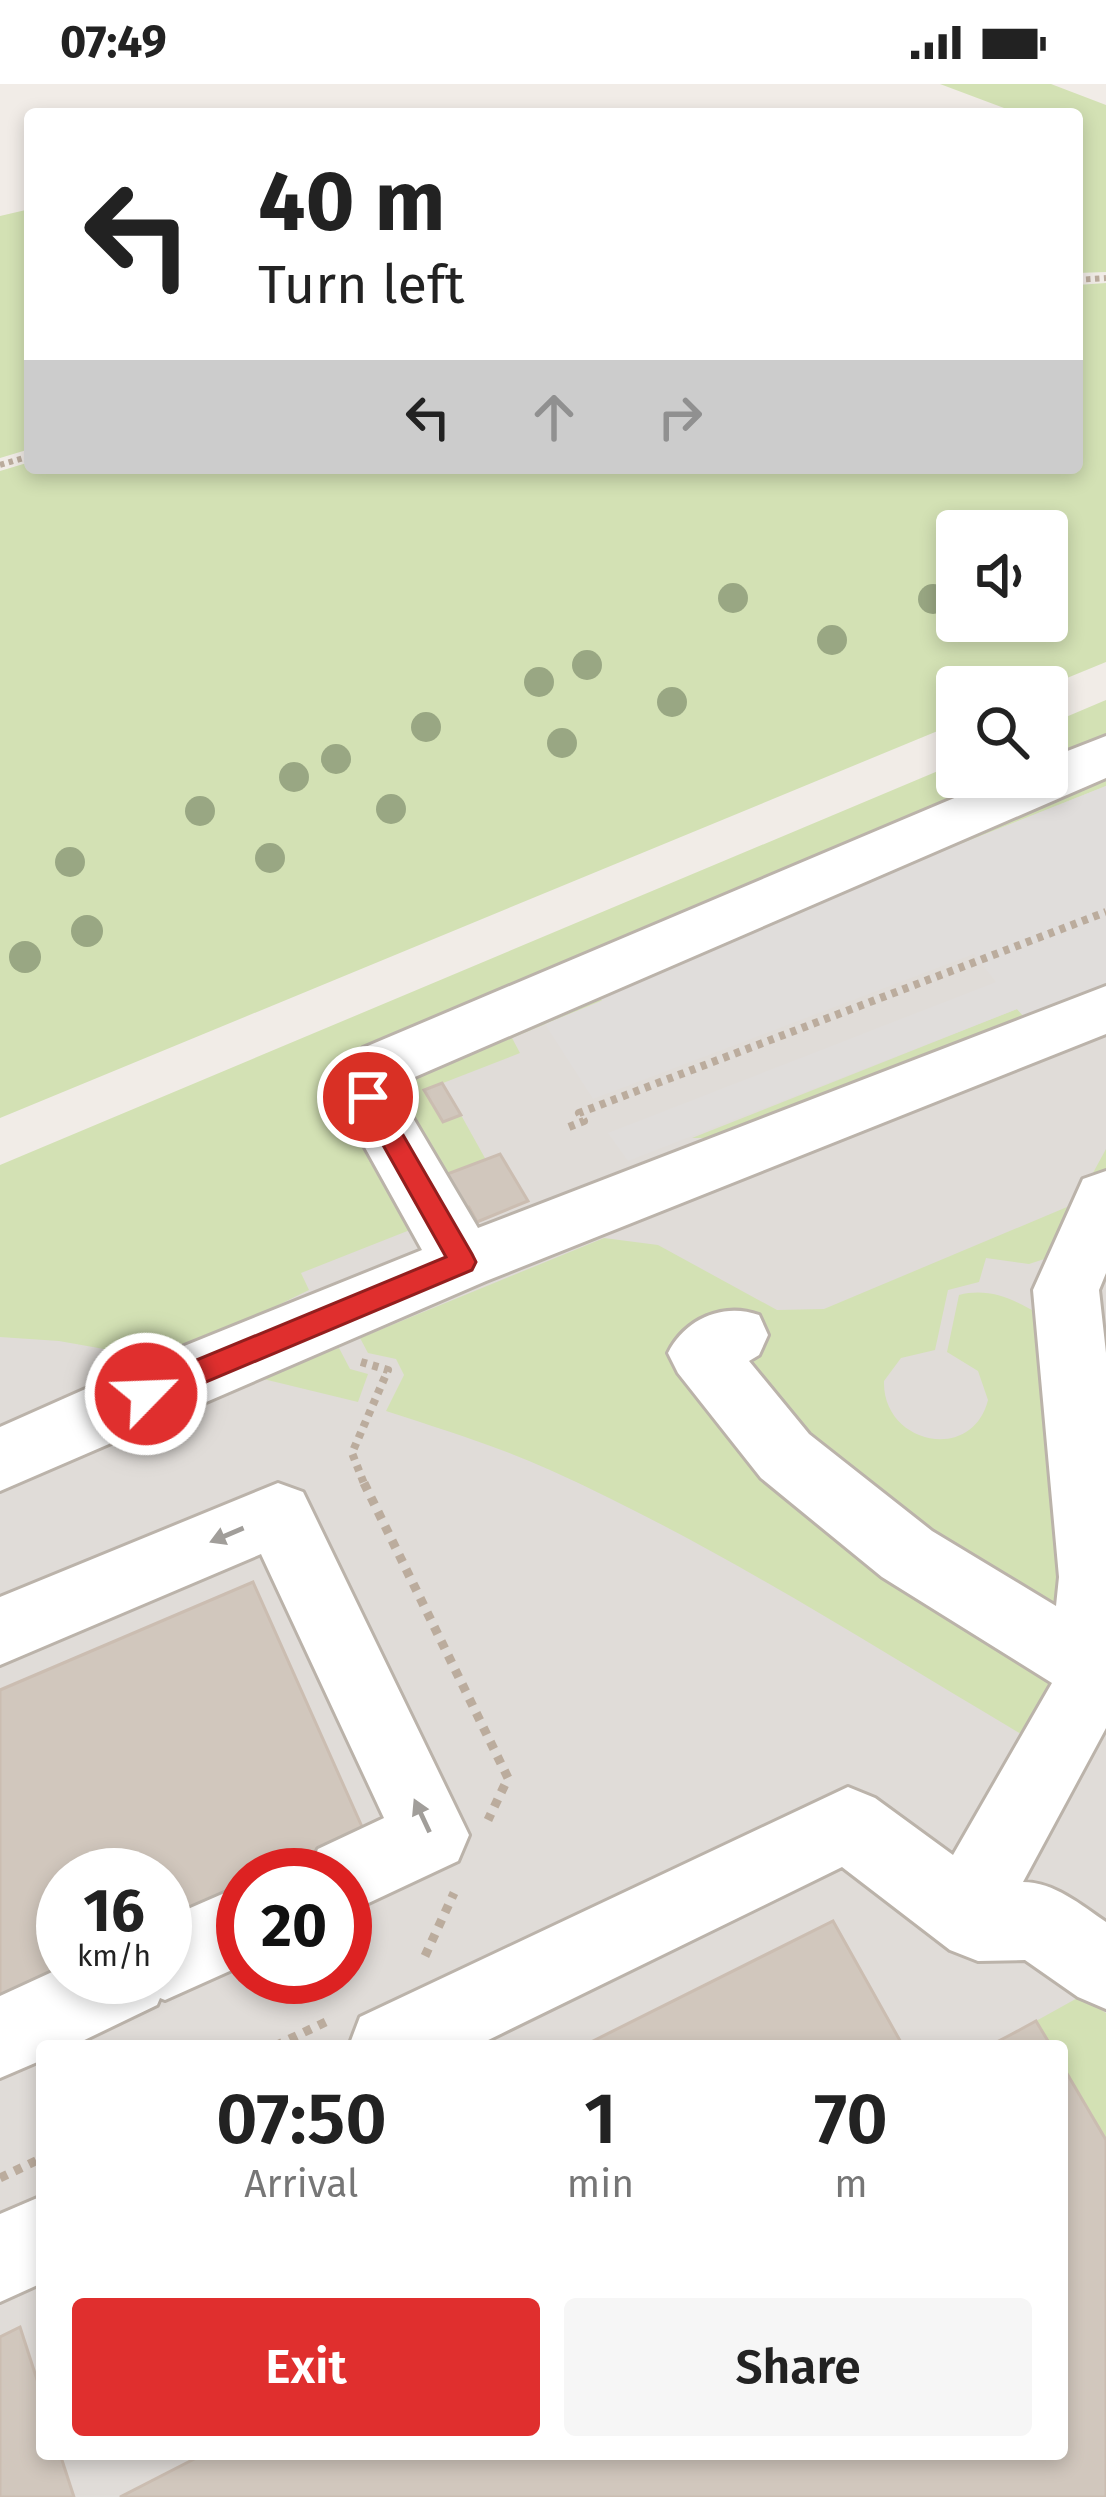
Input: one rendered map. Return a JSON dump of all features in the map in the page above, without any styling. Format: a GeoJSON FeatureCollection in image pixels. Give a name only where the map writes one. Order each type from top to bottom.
{"type":"FeatureCollection","features":[{"type":"Feature","properties":{"kind":"lane"},"geometry":{"type":"LineString","coordinates":[[463,1262],[377,1081],[1106,756]]}},
{"type":"Feature","properties":{"kind":"lane"},"geometry":{"type":"LineString","coordinates":[[0,1460],[185,1376],[463,1262],[1106,1009]]}},
{"type":"Feature","properties":{"kind":"lane"},"geometry":{"type":"LineString","coordinates":[[1102,1673],[1088,1648],[1096,1577],[1066,1290],[1106,1197]]}},
{"type":"Feature","properties":{"kind":"lane"},"geometry":{"type":"LineString","coordinates":[[735,1335],[702,1353],[785,1456],[907,1554],[1102,1673]]}},
{"type":"Feature","properties":{"kind":"lane"},"geometry":{"type":"LineString","coordinates":[[0,1631],[278,1514],[431,1835],[372,1863]]}},
{"type":"Feature","properties":{"kind":"lane"},"geometry":{"type":"LineString","coordinates":[[978,1922],[981,1881],[1102,1673]]}},
{"type":"Feature","properties":{"kind":"lane"},"geometry":{"type":"LineString","coordinates":[[401,2040],[848,1824],[978,1922],[1036,1921],[1106,1969]]}},
{"type":"Feature","properties":{"kind":"lane"},"geometry":{"type":"LineString","coordinates":[[0,2038],[72,2004]]}},
{"type":"Feature","properties":{"kind":"lane"},"geometry":{"type":"LineString","coordinates":[[0,2259],[36,2241]]}},
{"type":"Feature","properties":{"kind":"path"},"geometry":{"type":"LineString","coordinates":[[569,1127],[584,1121],[579,1113],[1106,912]]}},
{"type":"Feature","properties":{"kind":"path"},"geometry":{"type":"LineString","coordinates":[[0,2178],[36,2161]]}},
{"type":"Feature","properties":{"kind":"shaded area"},"geometry":{"type":"Polygon","coordinates":[[[1106,747],[1106,2497],[0,2497],[0,1220],[997,798],[1068,798],[1068,766],[1106,747]]]}},
{"type":"Feature","properties":{"kind":"shaded area"},"geometry":{"type":"Polygon","coordinates":[[[1106,786],[1106,987],[1026,1019],[1017,1009],[628,1161],[608,1133],[996,982],[974,954],[593,1099],[545,1024],[602,1001],[594,989],[1106,786]]]}},
{"type":"Feature","properties":{"kind":"green space"},"geometry":{"type":"Polygon","coordinates":[[[940,84],[1051,84],[1106,105],[1106,272],[1083,273],[1083,108],[1004,108],[940,84]]]}},
{"type":"Feature","properties":{"kind":"green space"},"geometry":{"type":"Polygon","coordinates":[[[24,210],[24,451],[0,458],[0,216],[24,210]]]}},
{"type":"Feature","properties":{"kind":"green space"},"geometry":{"type":"Polygon","coordinates":[[[1106,283],[1106,662],[1068,678],[1068,666],[936,666],[936,732],[0,1118],[0,471],[24,464],[24,474],[1083,474],[1083,285],[1106,283]]]}},
{"type":"Feature","properties":{"kind":"green space"},"geometry":{"type":"Polygon","coordinates":[[[1106,700],[1106,786],[595,990],[603,1000],[512,1038],[520,1053],[425,1090],[443,1122],[461,1115],[486,1160],[453,1213],[301,1273],[309,1290],[166,1360],[59,1341],[0,1337],[0,1165],[936,772],[936,798],[1068,798],[1068,716],[1106,700]]]}},
{"type":"Feature","properties":{"kind":"green space"},"geometry":{"type":"Polygon","coordinates":[[[1017,1009],[1026,1019],[717,1138],[692,1138],[1017,1009]]]}},
{"type":"Feature","properties":{"kind":"green space"},"geometry":{"type":"Polygon","coordinates":[[[1106,1149],[1106,1182],[1072,1250],[1029,1264],[986,1258],[979,1282],[948,1290],[935,1350],[901,1358],[884,1381],[887,1403],[912,1432],[948,1439],[965,1433],[979,1420],[988,1400],[978,1371],[947,1352],[959,1295],[1002,1296],[1042,1316],[1068,1641],[685,1349],[1053,1683],[1021,1734],[789,1595],[611,1499],[510,1453],[386,1411],[404,1375],[396,1359],[368,1353],[360,1338],[604,1238],[658,1245],[777,1310],[824,1309],[1067,1207],[1082,1193],[1106,1149]]]}},
{"type":"Feature","properties":{"kind":"green space"},"geometry":{"type":"Polygon","coordinates":[[[339,1348],[350,1369],[368,1374],[358,1402],[251,1376],[339,1348]]]}},
{"type":"Feature","properties":{"kind":"green space"},"geometry":{"type":"Polygon","coordinates":[[[1081,1996],[1106,2013],[1106,2140],[1068,2075],[1068,2040],[1047,2040],[1036,2021],[1081,1996]]]}},
{"type":"Feature","properties":{"kind":"building"},"geometry":{"type":"Polygon","coordinates":[[[442,1083],[461,1115],[443,1122],[424,1090],[442,1083]]]}},
{"type":"Feature","properties":{"kind":"building"},"geometry":{"type":"Polygon","coordinates":[[[500,1154],[528,1201],[477,1222],[469,1207],[453,1213],[434,1179],[500,1154]]]}},
{"type":"Feature","properties":{"kind":"building"},"geometry":{"type":"Polygon","coordinates":[[[253,1582],[363,1829],[323,1848],[216,1848],[216,1897],[192,1909],[192,1848],[36,1848],[36,1980],[0,1997],[0,1690],[253,1582]]]}},
{"type":"Feature","properties":{"kind":"building"},"geometry":{"type":"Polygon","coordinates":[[[833,1921],[900,2040],[595,2040],[833,1921]]]}},
{"type":"Feature","properties":{"kind":"building"},"geometry":{"type":"Polygon","coordinates":[[[1036,2021],[1047,2040],[1000,2040],[1036,2021]]]}},
{"type":"Feature","properties":{"kind":"building"},"geometry":{"type":"Polygon","coordinates":[[[1068,2075],[1106,2140],[1106,2497],[120,2497],[192,2460],[1068,2460],[1068,2075]]]}},
{"type":"Feature","properties":{"kind":"building"},"geometry":{"type":"Polygon","coordinates":[[[20,2327],[36,2376],[36,2460],[62,2460],[74,2497],[0,2497],[0,2337],[20,2327]]]}},
{"type":"Feature","properties":{"kind":"route"},"geometry":{"type":"LineString","coordinates":[[146,1394],[463,1262],[368,1097]]}}]}
